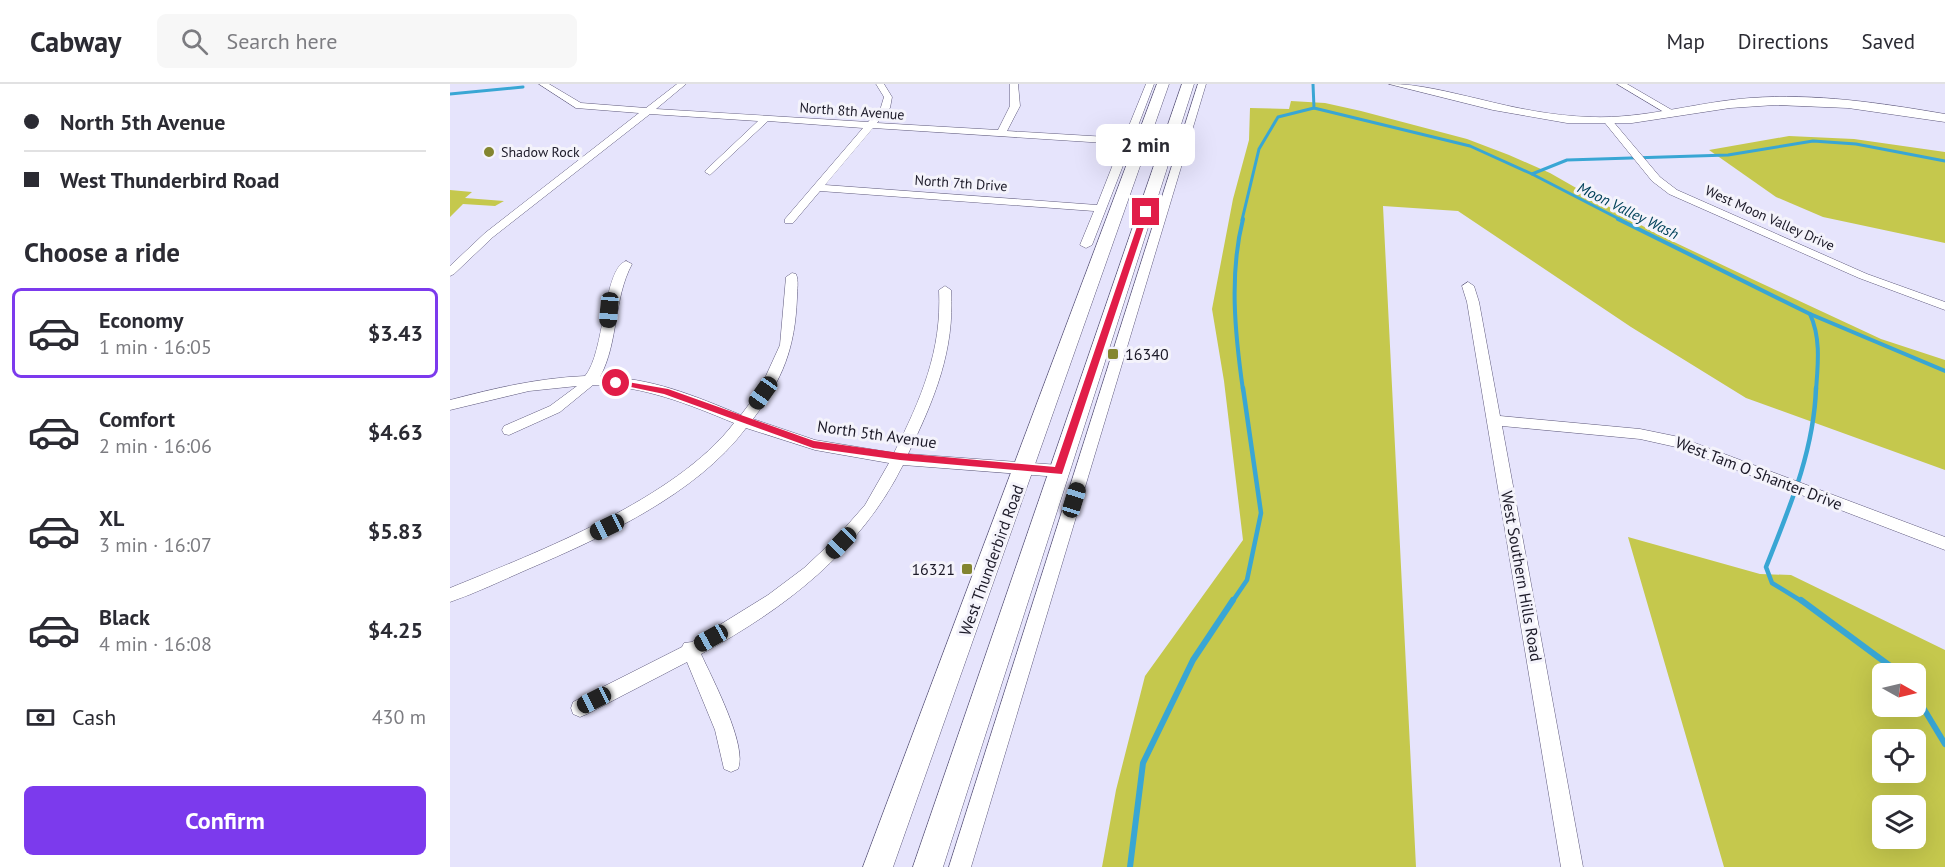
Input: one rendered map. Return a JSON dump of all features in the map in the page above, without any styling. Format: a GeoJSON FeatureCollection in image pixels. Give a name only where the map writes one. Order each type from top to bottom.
{"type":"FeatureCollection","features":[{"type":"Feature","properties":{"kind":"main road","name":"West Thunderbird Road"},"geometry":{"type":"LineString","coordinates":[[878,867],[1046,412],[1134,142],[1163,84]]}},
{"type":"Feature","properties":{"kind":"main road"},"geometry":{"type":"LineString","coordinates":[[1134,142],[1154,135],[1176,84]]}},
{"type":"Feature","properties":{"kind":"main road"},"geometry":{"type":"LineString","coordinates":[[1395,84],[1532,116],[1608,121],[1751,102],[1815,101],[1945,118]]}},
{"type":"Feature","properties":{"kind":"main road","name":"West Thunderbird Road"},"geometry":{"type":"LineString","coordinates":[[928,867],[1166,144],[1193,91]]}},
{"type":"Feature","properties":{"kind":"main road"},"geometry":{"type":"LineString","coordinates":[[1046,412],[1077,415]]}},
{"type":"Feature","properties":{"kind":"street","name":"North 8th Avenue"},"geometry":{"type":"LineString","coordinates":[[543,84],[579,106],[1166,144]]}},
{"type":"Feature","properties":{"kind":"street"},"geometry":{"type":"LineString","coordinates":[[450,272],[489,235],[682,84]]}},
{"type":"Feature","properties":{"kind":"street"},"geometry":{"type":"LineString","coordinates":[[789,221],[885,108],[888,97],[880,84]]}},
{"type":"Feature","properties":{"kind":"street"},"geometry":{"type":"LineString","coordinates":[[1001,134],[1015,105],[1014,84]]}},
{"type":"Feature","properties":{"kind":"street","name":"West Thunderbird Road"},"geometry":{"type":"LineString","coordinates":[[1086,245],[1101,208],[1134,142],[1150,84]]}},
{"type":"Feature","properties":{"kind":"street"},"geometry":{"type":"LineString","coordinates":[[1621,84],[1672,113]]}},
{"type":"Feature","properties":{"kind":"street","name":"West Thunderbird Road"},"geometry":{"type":"LineString","coordinates":[[960,867],[1100,417],[1193,91]]}},
{"type":"Feature","properties":{"kind":"street"},"geometry":{"type":"LineString","coordinates":[[710,172],[765,118]]}},
{"type":"Feature","properties":{"kind":"street","name":"West Moon Valley Drive"},"geometry":{"type":"LineString","coordinates":[[1608,121],[1656,179],[1673,192],[1863,276],[1945,306]]}},
{"type":"Feature","properties":{"kind":"street","name":"North 7th Drive"},"geometry":{"type":"LineString","coordinates":[[818,188],[1101,208]]}},
{"type":"Feature","properties":{"kind":"street"},"geometry":{"type":"LineString","coordinates":[[509,430],[551,413],[586,381],[603,355],[616,280],[626,264]]}},
{"type":"Feature","properties":{"kind":"street"},"geometry":{"type":"LineString","coordinates":[[450,595],[569,545],[638,508],[696,468],[744,420],[767,387],[786,345],[792,277]]}},
{"type":"Feature","properties":{"kind":"street","name":"West Southern Hills Road"},"geometry":{"type":"LineString","coordinates":[[1468,286],[1495,420],[1572,867]]}},
{"type":"Feature","properties":{"kind":"street"},"geometry":{"type":"LineString","coordinates":[[580,708],[758,611],[804,578],[830,555],[869,510],[900,457],[923,411],[940,368],[946,338],[945,290]]}},
{"type":"Feature","properties":{"kind":"street","name":"North 5th Avenue"},"geometry":{"type":"LineString","coordinates":[[450,405],[532,387],[586,381],[652,387],[813,445],[900,457],[1059,471]]}},
{"type":"Feature","properties":{"kind":"street"},"geometry":{"type":"LineString","coordinates":[[1077,415],[1100,417]]}},
{"type":"Feature","properties":{"kind":"street","name":"West Tam O Shanter Drive"},"geometry":{"type":"LineString","coordinates":[[1495,420],[1640,434],[1679,442],[1945,544]]}},
{"type":"Feature","properties":{"kind":"street"},"geometry":{"type":"LineString","coordinates":[[690,649],[725,730],[731,762]]}},
{"type":"Feature","properties":{"kind":"shaded area"},"geometry":{"type":"Polygon","coordinates":[[[1291,101],[1325,103],[1361,111],[1467,139],[1509,155],[1550,173],[1655,233],[1752,279],[1881,339],[1945,360],[1945,470],[1746,398],[1631,327],[1458,211],[1383,206],[1416,867],[1102,867],[1116,790],[1145,676],[1243,540],[1224,381],[1212,309],[1233,199],[1249,140],[1250,108],[1289,109],[1291,101]]]}},
{"type":"Feature","properties":{"kind":"shaded area"},"geometry":{"type":"Polygon","coordinates":[[[1789,136],[1854,139],[1945,152],[1945,243],[1823,217],[1776,197],[1709,150],[1789,136]]]}},
{"type":"Feature","properties":{"kind":"shaded area"},"geometry":{"type":"Polygon","coordinates":[[[450,190],[472,192],[465,198],[504,201],[495,206],[463,204],[450,217],[450,190]]]}},
{"type":"Feature","properties":{"kind":"shaded area"},"geometry":{"type":"Polygon","coordinates":[[[1628,537],[1760,574],[1791,575],[1945,650],[1945,867],[1724,867],[1628,537]]]}},
{"type":"Feature","properties":{"kind":"waterway","name":"Moon Valley Wash"},"geometry":{"type":"LineString","coordinates":[[1313,84],[1314,108]]}},
{"type":"Feature","properties":{"kind":"waterway"},"geometry":{"type":"LineString","coordinates":[[450,94],[523,87]]}},
{"type":"Feature","properties":{"kind":"waterway"},"geometry":{"type":"LineString","coordinates":[[1242,220],[1259,149],[1278,117],[1314,108]]}},
{"type":"Feature","properties":{"kind":"waterway","name":"Moon Valley Wash"},"geometry":{"type":"LineString","coordinates":[[1314,108],[1470,146],[1532,174]]}},
{"type":"Feature","properties":{"kind":"waterway"},"geometry":{"type":"LineString","coordinates":[[1532,174],[1567,160],[1728,155],[1813,141],[1856,144],[1945,161]]}},
{"type":"Feature","properties":{"kind":"waterway","name":"Moon Valley Wash"},"geometry":{"type":"LineString","coordinates":[[1532,174],[1621,220]]}},
{"type":"Feature","properties":{"kind":"waterway"},"geometry":{"type":"LineString","coordinates":[[1243,219],[1235,283],[1236,326],[1243,390]]}},
{"type":"Feature","properties":{"kind":"waterway","name":"Moon Valley Wash"},"geometry":{"type":"LineString","coordinates":[[1618,219],[1810,314]]}},
{"type":"Feature","properties":{"kind":"waterway","name":"Moon Valley Wash"},"geometry":{"type":"LineString","coordinates":[[1810,314],[1945,371]]}},
{"type":"Feature","properties":{"kind":"waterway"},"geometry":{"type":"LineString","coordinates":[[1810,314],[1817,342],[1816,390]]}},
{"type":"Feature","properties":{"kind":"waterway"},"geometry":{"type":"LineString","coordinates":[[1232,602],[1247,580],[1261,513],[1243,388]]}},
{"type":"Feature","properties":{"kind":"waterway"},"geometry":{"type":"LineString","coordinates":[[1803,602],[1772,583],[1766,567],[1799,479],[1811,434],[1816,388]]}},
{"type":"Feature","properties":{"kind":"waterway"},"geometry":{"type":"LineString","coordinates":[[1130,867],[1143,763],[1193,660],[1233,600]]}},
{"type":"Feature","properties":{"kind":"waterway"},"geometry":{"type":"LineString","coordinates":[[1801,600],[1886,663]]}},
{"type":"Feature","properties":{"kind":"waterway"},"geometry":{"type":"LineString","coordinates":[[1926,713],[1945,744]]}},
{"type":"Feature","properties":{"kind":"place","name":"Shadow Rock"},"geometry":{"type":"Point","coordinates":[489,152]}},
{"type":"Feature","properties":{"kind":"place","name":"16340"},"geometry":{"type":"Point","coordinates":[1113,354]}},
{"type":"Feature","properties":{"kind":"place","name":"16321"},"geometry":{"type":"Point","coordinates":[967,569]}},
{"type":"Feature","properties":{"kind":"route"},"geometry":{"type":"LineString","coordinates":[[616,383],[652,387],[665,391],[813,445],[900,457],[1059,471],[1146,212]]}}]}
